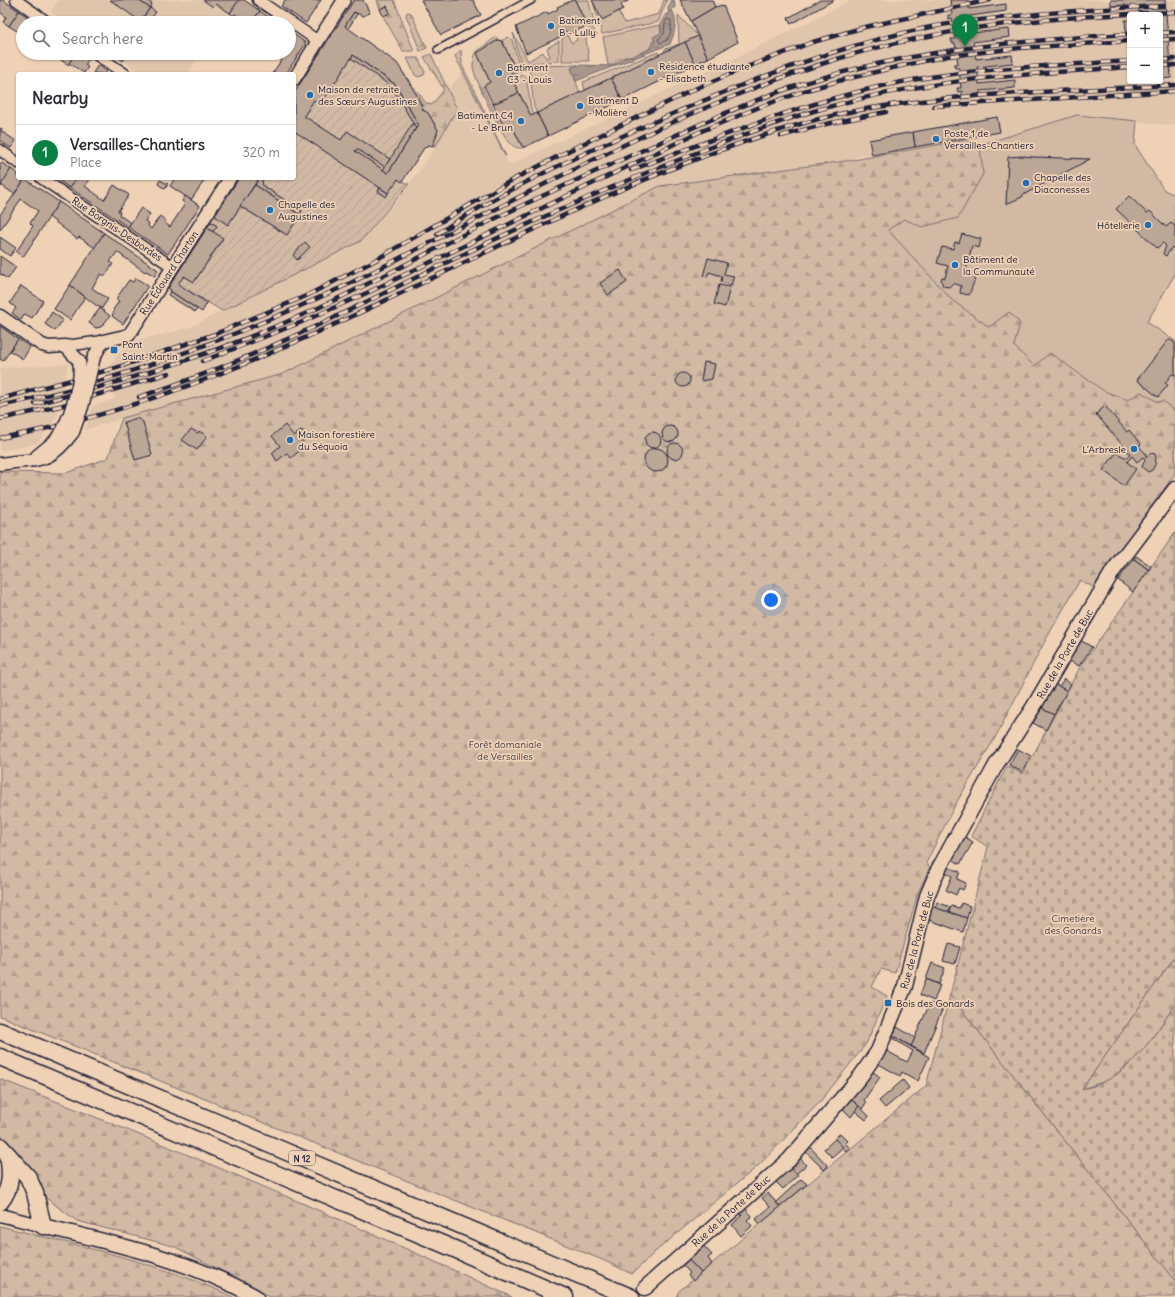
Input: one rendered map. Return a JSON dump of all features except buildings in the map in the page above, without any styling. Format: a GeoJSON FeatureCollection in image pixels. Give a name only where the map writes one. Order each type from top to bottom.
{"type":"FeatureCollection","features":[{"type":"Feature","properties":{"kind":"highway","name":"N 12"},"geometry":{"type":"LineString","coordinates":[[0,1031],[631,1297]]}},
{"type":"Feature","properties":{"kind":"highway","name":"N 12"},"geometry":{"type":"LineString","coordinates":[[0,1057],[565,1297]]}},
{"type":"Feature","properties":{"kind":"highway"},"geometry":{"type":"LineString","coordinates":[[0,1202],[8,1189],[11,1179],[4,1150]]}},
{"type":"Feature","properties":{"kind":"highway"},"geometry":{"type":"LineString","coordinates":[[4,1150],[28,1178],[35,1193],[44,1226]]}},
{"type":"Feature","properties":{"kind":"main road","name":"Rue de la Porte de Buc"},"geometry":{"type":"LineString","coordinates":[[645,1288],[789,1160],[860,1077],[878,1051],[905,986],[927,896],[938,870],[996,765],[1034,706],[1113,571],[1175,489]]}},
{"type":"Feature","properties":{"kind":"main road"},"geometry":{"type":"LineString","coordinates":[[44,1226],[177,1262],[223,1280],[256,1297]]}},
{"type":"Feature","properties":{"kind":"street"},"geometry":{"type":"LineString","coordinates":[[16,0],[40,16]]}},
{"type":"Feature","properties":{"kind":"street"},"geometry":{"type":"LineString","coordinates":[[258,0],[281,16]]}},
{"type":"Feature","properties":{"kind":"street"},"geometry":{"type":"LineString","coordinates":[[296,76],[344,0]]}},
{"type":"Feature","properties":{"kind":"street"},"geometry":{"type":"LineString","coordinates":[[438,50],[531,0]]}},
{"type":"Feature","properties":{"kind":"street"},"geometry":{"type":"LineString","coordinates":[[296,26],[318,41]]}},
{"type":"Feature","properties":{"kind":"street"},"geometry":{"type":"LineString","coordinates":[[104,60],[122,72]]}},
{"type":"Feature","properties":{"kind":"street"},"geometry":{"type":"LineString","coordinates":[[0,150],[16,162]]}},
{"type":"Feature","properties":{"kind":"street","name":"Rue Borgnis-Desbordes"},"geometry":{"type":"LineString","coordinates":[[44,180],[173,267]]}},
{"type":"Feature","properties":{"kind":"street","name":"Rue Édouard Charton"},"geometry":{"type":"LineString","coordinates":[[97,342],[129,335],[229,180]]}},
{"type":"Feature","properties":{"kind":"street"},"geometry":{"type":"LineString","coordinates":[[0,316],[42,345],[49,347],[97,342],[82,407],[68,431],[61,449],[44,460],[0,464]]}},
{"type":"Feature","properties":{"kind":"street"},"geometry":{"type":"LineString","coordinates":[[65,346],[79,361],[81,373],[71,409],[68,431]]}},
{"type":"Feature","properties":{"kind":"street"},"geometry":{"type":"LineString","coordinates":[[0,1215],[44,1226]]}},
{"type":"Feature","properties":{"kind":"shaded area"},"geometry":{"type":"Polygon","coordinates":[[[58,0],[238,0],[228,16],[56,16],[50,12],[58,0]]]}},
{"type":"Feature","properties":{"kind":"shaded area"},"geometry":{"type":"Polygon","coordinates":[[[852,0],[1175,0],[1175,126],[1077,115],[980,145],[965,140],[858,156],[853,160],[545,244],[283,374],[122,418],[85,430],[93,406],[115,399],[108,368],[120,352],[133,341],[188,328],[361,241],[399,198],[435,148],[433,146],[438,130],[428,113],[463,72],[509,165],[739,56],[852,0]]]}},
{"type":"Feature","properties":{"kind":"shaded area"},"geometry":{"type":"Polygon","coordinates":[[[121,60],[197,60],[189,72],[139,72],[121,60]]]}},
{"type":"Feature","properties":{"kind":"shaded area"},"geometry":{"type":"Polygon","coordinates":[[[68,364],[58,414],[38,443],[0,451],[0,368],[68,364]]]}},
{"type":"Feature","properties":{"kind":"green space"},"geometry":{"type":"Polygon","coordinates":[[[377,0],[394,0],[414,51],[403,51],[383,16],[390,12],[387,6],[380,9],[377,0]]]}},
{"type":"Feature","properties":{"kind":"green space"},"geometry":{"type":"Polygon","coordinates":[[[575,0],[588,0],[594,22],[591,25],[597,35],[586,38],[589,61],[562,61],[562,39],[567,35],[572,43],[577,40],[576,36],[591,31],[587,26],[575,0]]]}},
{"type":"Feature","properties":{"kind":"green space"},"geometry":{"type":"Polygon","coordinates":[[[664,0],[667,0],[658,22],[602,34],[593,2],[602,20],[618,11],[625,23],[659,14],[664,0]]]}},
{"type":"Feature","properties":{"kind":"green space"},"geometry":{"type":"Polygon","coordinates":[[[407,12],[411,13],[427,48],[420,51],[406,15],[407,12]]]}},
{"type":"Feature","properties":{"kind":"green space"},"geometry":{"type":"Polygon","coordinates":[[[678,15],[698,36],[664,52],[665,49],[679,44],[678,15]]]}},
{"type":"Feature","properties":{"kind":"green space"},"geometry":{"type":"Polygon","coordinates":[[[660,25],[661,33],[655,37],[648,50],[623,58],[613,65],[608,65],[603,37],[660,25]]]}},
{"type":"Feature","properties":{"kind":"green space"},"geometry":{"type":"Polygon","coordinates":[[[513,33],[528,61],[543,52],[546,58],[550,57],[547,48],[559,41],[559,61],[521,64],[513,33]]]}},
{"type":"Feature","properties":{"kind":"green space"},"geometry":{"type":"Polygon","coordinates":[[[496,37],[498,40],[477,53],[490,82],[482,87],[502,128],[504,127],[504,130],[513,128],[522,146],[525,147],[523,148],[518,148],[513,145],[501,130],[483,95],[473,67],[476,52],[496,37]]]}},
{"type":"Feature","properties":{"kind":"green space"},"geometry":{"type":"Polygon","coordinates":[[[508,37],[512,40],[521,71],[511,76],[510,74],[516,70],[501,41],[508,37]]]}},
{"type":"Feature","properties":{"kind":"green space"},"geometry":{"type":"Polygon","coordinates":[[[461,50],[462,65],[506,156],[455,56],[461,50]]]}},
{"type":"Feature","properties":{"kind":"green space"},"geometry":{"type":"Polygon","coordinates":[[[658,52],[659,55],[585,90],[583,82],[658,52]]]}},
{"type":"Feature","properties":{"kind":"green space"},"geometry":{"type":"Polygon","coordinates":[[[431,54],[457,109],[435,147],[433,145],[438,130],[428,113],[423,110],[401,70],[426,103],[432,105],[443,91],[443,88],[424,57],[431,54]]]}},
{"type":"Feature","properties":{"kind":"green space"},"geometry":{"type":"Polygon","coordinates":[[[353,55],[390,80],[419,126],[388,173],[355,151],[357,149],[385,167],[389,159],[347,131],[341,140],[304,116],[314,100],[321,104],[353,55]]]}},
{"type":"Feature","properties":{"kind":"green space"},"geometry":{"type":"Polygon","coordinates":[[[407,58],[418,58],[425,72],[424,75],[418,77],[415,75],[407,58]]]}},
{"type":"Feature","properties":{"kind":"green space"},"geometry":{"type":"Polygon","coordinates":[[[578,65],[571,68],[580,93],[537,113],[534,107],[529,66],[578,65]]]}},
{"type":"Feature","properties":{"kind":"green space"},"geometry":{"type":"Polygon","coordinates":[[[523,75],[526,76],[531,108],[534,115],[531,116],[512,80],[523,75]]]}},
{"type":"Feature","properties":{"kind":"green space"},"geometry":{"type":"Polygon","coordinates":[[[1077,115],[1137,121],[1135,145],[1164,190],[1175,195],[1175,274],[1147,322],[1175,341],[1175,468],[741,243],[980,145],[1077,115]]]}},
{"type":"Feature","properties":{"kind":"green space"},"geometry":{"type":"Polygon","coordinates":[[[296,132],[380,188],[378,192],[386,196],[398,179],[409,184],[361,241],[222,311],[178,284],[184,276],[194,282],[223,239],[213,232],[217,226],[211,222],[215,216],[228,225],[240,206],[287,235],[301,211],[263,186],[262,181],[296,180],[296,132]]]}},
{"type":"Feature","properties":{"kind":"green space","name":"Forêt domaniale de Versailles"},"geometry":{"type":"Polygon","coordinates":[[[965,140],[980,145],[983,174],[958,218],[922,227],[904,219],[888,230],[952,300],[989,327],[1009,312],[1020,323],[1014,346],[1034,366],[1050,353],[1104,391],[1128,400],[1141,392],[1158,402],[1163,401],[1175,411],[1175,474],[1093,587],[1080,580],[1045,641],[996,736],[955,805],[926,863],[930,867],[918,893],[895,973],[881,969],[872,987],[887,996],[866,1044],[819,1103],[759,1165],[655,1252],[632,1274],[605,1261],[0,1016],[0,472],[66,473],[108,458],[122,418],[283,374],[660,186],[853,160],[965,140]]]}},
{"type":"Feature","properties":{"kind":"green space","name":"Cimetière des Gonards"},"geometry":{"type":"Polygon","coordinates":[[[1175,533],[1175,956],[1082,1089],[1098,1085],[1125,1068],[1147,1045],[1175,1005],[1175,1280],[950,995],[988,847],[971,836],[1007,766],[1023,774],[1080,667],[1175,533]]]}},
{"type":"Feature","properties":{"kind":"green space"},"geometry":{"type":"Polygon","coordinates":[[[1175,956],[1175,1005],[1140,1055],[1109,1080],[1082,1089],[1175,956]]]}},
{"type":"Feature","properties":{"kind":"green space"},"geometry":{"type":"Polygon","coordinates":[[[950,995],[1175,1280],[1175,1297],[676,1297],[679,1291],[926,1086],[950,995]]]}},
{"type":"Feature","properties":{"kind":"green space"},"geometry":{"type":"Polygon","coordinates":[[[0,1079],[258,1184],[512,1297],[269,1297],[252,1286],[173,1246],[77,1221],[46,1198],[22,1160],[0,1135],[0,1079]]]}},
{"type":"Feature","properties":{"kind":"green space"},"geometry":{"type":"Polygon","coordinates":[[[0,1226],[148,1264],[233,1297],[0,1297],[0,1226]]]}},
{"type":"Feature","properties":{"kind":"water"},"geometry":{"type":"Polygon","coordinates":[[[672,0],[674,0],[675,7],[672,10],[675,22],[670,44],[576,81],[571,68],[578,65],[612,66],[628,56],[634,57],[637,54],[650,49],[652,42],[655,42],[653,37],[661,33],[661,22],[666,14],[669,15],[668,8],[672,0]]]}},
{"type":"Feature","properties":{"kind":"railway"},"geometry":{"type":"LineString","coordinates":[[0,399],[116,368],[215,334],[306,296],[372,262],[514,179],[697,88],[744,68],[813,42],[865,27],[990,0]]}},
{"type":"Feature","properties":{"kind":"railway"},"geometry":{"type":"LineString","coordinates":[[437,234],[516,187],[598,147],[757,79],[863,43],[936,26],[956,23],[1017,16],[1164,6]]}},
{"type":"Feature","properties":{"kind":"railway"},"geometry":{"type":"LineString","coordinates":[[0,406],[87,385],[130,372],[214,342],[256,325],[351,283],[584,164],[682,118],[783,77],[876,48],[960,30],[1003,24],[1089,16],[1175,12]]}},
{"type":"Feature","properties":{"kind":"railway"},"geometry":{"type":"LineString","coordinates":[[1163,33],[1175,32]]}},
{"type":"Feature","properties":{"kind":"railway"},"geometry":{"type":"LineString","coordinates":[[35,404],[107,385],[179,363],[214,351],[284,323],[361,287],[550,192],[716,117],[784,90],[869,66],[955,50],[1042,40],[1127,34]]}},
{"type":"Feature","properties":{"kind":"railway"},"geometry":{"type":"LineString","coordinates":[[1163,40],[1175,39]]}},
{"type":"Feature","properties":{"kind":"railway"},"geometry":{"type":"LineString","coordinates":[[203,361],[302,322],[371,291],[697,133],[762,106],[804,91],[838,81],[948,56],[1020,48],[1127,41]]}},
{"type":"Feature","properties":{"kind":"railway"},"geometry":{"type":"LineString","coordinates":[[1163,60],[1175,59]]}},
{"type":"Feature","properties":{"kind":"railway"},"geometry":{"type":"LineString","coordinates":[[631,170],[784,114],[878,87],[972,72],[1035,66],[1127,61]]}},
{"type":"Feature","properties":{"kind":"railway"},"geometry":{"type":"LineString","coordinates":[[1163,66],[1175,65]]}},
{"type":"Feature","properties":{"kind":"railway"},"geometry":{"type":"LineString","coordinates":[[139,397],[215,370],[290,338],[501,236],[567,206],[667,164],[761,128],[821,109],[860,99],[936,84],[1013,75],[1127,67]]}},
{"type":"Feature","properties":{"kind":"railway"},"geometry":{"type":"LineString","coordinates":[[0,438],[100,415],[198,382],[292,344],[571,212],[666,171],[789,127],[857,110],[946,98],[1175,85]]}},
{"type":"Feature","properties":{"kind":"railway"},"geometry":{"type":"LineString","coordinates":[[934,106],[1175,91]]}},
{"type":"Feature","properties":{"kind":"railway"},"geometry":{"type":"LineString","coordinates":[[781,136],[826,124],[886,112]]}},
{"type":"Feature","properties":{"kind":"railway"},"geometry":{"type":"LineString","coordinates":[[0,419],[60,406],[169,373]]}},
{"type":"Feature","properties":{"kind":"place","name":"Batiment B - Lully"},"geometry":{"type":"Point","coordinates":[551,26]}},
{"type":"Feature","properties":{"kind":"place","name":"Versailles-Chantiers"},"geometry":{"type":"Point","coordinates":[965,47]}},
{"type":"Feature","properties":{"kind":"place","name":"Résidence étudiante - Elisabeth"},"geometry":{"type":"Point","coordinates":[651,72]}},
{"type":"Feature","properties":{"kind":"place","name":"Batiment C3 - Louis"},"geometry":{"type":"Point","coordinates":[499,73]}},
{"type":"Feature","properties":{"kind":"place","name":"Maison de retraite des Sœurs Augustines"},"geometry":{"type":"Point","coordinates":[310,95]}},
{"type":"Feature","properties":{"kind":"place","name":"Batiment D - Molière"},"geometry":{"type":"Point","coordinates":[580,106]}},
{"type":"Feature","properties":{"kind":"place","name":"Batiment C4 - Le Brun"},"geometry":{"type":"Point","coordinates":[521,121]}},
{"type":"Feature","properties":{"kind":"place","name":"Poste 1 de Versailles-Chantiers"},"geometry":{"type":"Point","coordinates":[936,139]}},
{"type":"Feature","properties":{"kind":"place","name":"Chapelle des Diaconesses"},"geometry":{"type":"Point","coordinates":[1026,183]}},
{"type":"Feature","properties":{"kind":"place","name":"Chapelle des Augustines"},"geometry":{"type":"Point","coordinates":[270,210]}},
{"type":"Feature","properties":{"kind":"place","name":"Hôtellerie"},"geometry":{"type":"Point","coordinates":[1148,225]}},
{"type":"Feature","properties":{"kind":"place","name":"Bâtiment de la Communauté"},"geometry":{"type":"Point","coordinates":[955,265]}},
{"type":"Feature","properties":{"kind":"place","name":"Pont Saint-Martin"},"geometry":{"type":"Point","coordinates":[114,350]}},
{"type":"Feature","properties":{"kind":"place","name":"Maison forestière du Séquoia"},"geometry":{"type":"Point","coordinates":[290,440]}},
{"type":"Feature","properties":{"kind":"place","name":"L’Arbresle"},"geometry":{"type":"Point","coordinates":[1134,449]}},
{"type":"Feature","properties":{"kind":"place","name":"Bois des Gonards"},"geometry":{"type":"Point","coordinates":[888,1003]}}]}
